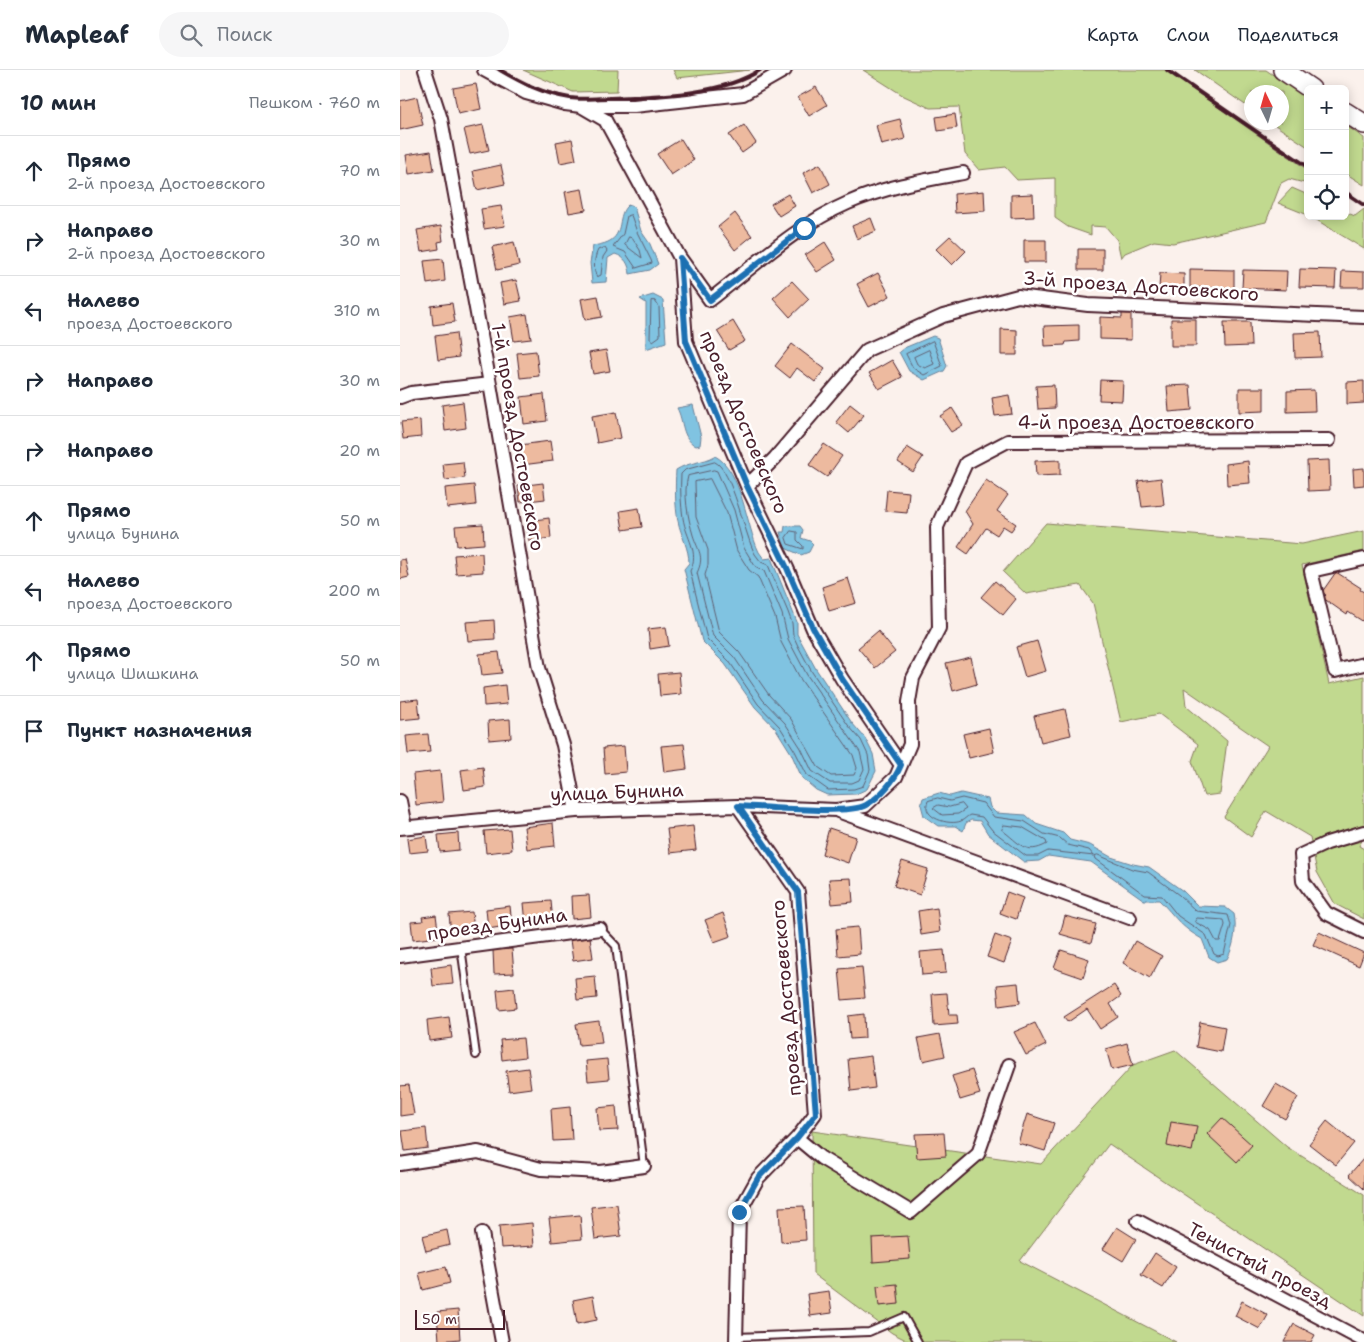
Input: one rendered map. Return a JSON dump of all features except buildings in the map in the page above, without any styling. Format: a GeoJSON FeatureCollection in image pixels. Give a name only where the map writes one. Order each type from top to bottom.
{"type":"FeatureCollection","features":[{"type":"Feature","properties":{"kind":"main road"},"geometry":{"type":"LineString","coordinates":[[1283,70],[1305,85]]}},
{"type":"Feature","properties":{"kind":"main road"},"geometry":{"type":"LineString","coordinates":[[1349,115],[1364,124]]}},
{"type":"Feature","properties":{"kind":"street","name":"1-й проезд Достоевского"},"geometry":{"type":"LineString","coordinates":[[425,70],[441,119],[490,384],[539,668],[563,745],[576,811]]}},
{"type":"Feature","properties":{"kind":"street","name":"проезд Достоевского"},"geometry":{"type":"LineString","coordinates":[[484,70],[526,93],[565,104],[581,106],[605,120],[680,258],[686,341],[747,486],[787,568],[813,628],[842,679],[901,765]]}},
{"type":"Feature","properties":{"kind":"street"},"geometry":{"type":"LineString","coordinates":[[581,106],[634,106],[743,94],[785,70]]}},
{"type":"Feature","properties":{"kind":"street"},"geometry":{"type":"LineString","coordinates":[[680,258],[710,300],[804,228],[848,202],[905,184],[963,173]]}},
{"type":"Feature","properties":{"kind":"street","name":"3-й проезд Достоевского"},"geometry":{"type":"LineString","coordinates":[[747,486],[775,458],[867,350],[943,316],[1018,296],[1088,305],[1364,317]]}},
{"type":"Feature","properties":{"kind":"street"},"geometry":{"type":"LineString","coordinates":[[400,397],[411,393],[490,384]]}},
{"type":"Feature","properties":{"kind":"street","name":"4-й проезд Достоевского"},"geometry":{"type":"LineString","coordinates":[[836,810],[865,806],[896,777],[910,744],[909,702],[913,678],[939,628],[937,527],[966,463],[1008,441],[1329,440]]}},
{"type":"Feature","properties":{"kind":"street"},"geometry":{"type":"LineString","coordinates":[[1364,559],[1311,571],[1335,671],[1364,664]]}},
{"type":"Feature","properties":{"kind":"street"},"geometry":{"type":"LineString","coordinates":[[400,801],[402,828]]}},
{"type":"Feature","properties":{"kind":"street","name":"проезд Достоевского"},"geometry":{"type":"LineString","coordinates":[[736,1340],[739,1212],[758,1178],[797,1138],[816,1114],[798,892],[738,806]]}},
{"type":"Feature","properties":{"kind":"street","name":"улица Бунина"},"geometry":{"type":"LineString","coordinates":[[402,828],[576,811],[738,806],[836,810]]}},
{"type":"Feature","properties":{"kind":"street"},"geometry":{"type":"LineString","coordinates":[[836,810],[1130,918]]}},
{"type":"Feature","properties":{"kind":"street"},"geometry":{"type":"LineString","coordinates":[[1364,832],[1327,843],[1301,856],[1303,881],[1326,913],[1364,932]]}},
{"type":"Feature","properties":{"kind":"street","name":"проезд Бунина"},"geometry":{"type":"LineString","coordinates":[[400,956],[600,929]]}},
{"type":"Feature","properties":{"kind":"street"},"geometry":{"type":"LineString","coordinates":[[797,1138],[821,1158],[911,1212],[978,1154],[1009,1065]]}},
{"type":"Feature","properties":{"kind":"street"},"geometry":{"type":"LineString","coordinates":[[400,1164],[478,1152],[541,1169],[601,1172],[644,1166]]}},
{"type":"Feature","properties":{"kind":"street","name":"Тенистый проезд"},"geometry":{"type":"LineString","coordinates":[[1138,1221],[1364,1341]]}},
{"type":"Feature","properties":{"kind":"street"},"geometry":{"type":"LineString","coordinates":[[482,1234],[502,1342]]}},
{"type":"Feature","properties":{"kind":"lane"},"geometry":{"type":"LineString","coordinates":[[600,929],[616,946],[644,1166]]}},
{"type":"Feature","properties":{"kind":"lane"},"geometry":{"type":"LineString","coordinates":[[461,948],[476,1055]]}},
{"type":"Feature","properties":{"kind":"lane"},"geometry":{"type":"LineString","coordinates":[[736,1340],[869,1332],[904,1318],[918,1342]]}},
{"type":"Feature","properties":{"kind":"green space"},"geometry":{"type":"Polygon","coordinates":[[[523,70],[618,70],[617,91],[573,92],[523,70]]]}},
{"type":"Feature","properties":{"kind":"green space"},"geometry":{"type":"Polygon","coordinates":[[[673,70],[750,70],[677,78],[673,70]]]}},
{"type":"Feature","properties":{"kind":"green space"},"geometry":{"type":"Polygon","coordinates":[[[863,70],[1165,70],[1244,125],[1244,130],[1251,130],[1304,167],[1304,183],[1289,179],[1281,183],[1266,222],[1173,243],[1154,241],[1125,253],[1121,258],[1117,240],[1106,227],[1091,226],[1091,235],[1068,227],[1055,218],[1055,178],[1017,180],[1005,167],[979,170],[965,154],[959,107],[930,108],[904,96],[863,70]]]}},
{"type":"Feature","properties":{"kind":"green space"},"geometry":{"type":"Polygon","coordinates":[[[1195,70],[1266,70],[1288,85],[1244,85],[1244,104],[1195,70]]]}},
{"type":"Feature","properties":{"kind":"green space"},"geometry":{"type":"Polygon","coordinates":[[[1289,86],[1304,96],[1304,144],[1282,130],[1289,130],[1289,86]]]}},
{"type":"Feature","properties":{"kind":"green space"},"geometry":{"type":"Polygon","coordinates":[[[1349,128],[1364,138],[1364,185],[1349,176],[1349,128]]]}},
{"type":"Feature","properties":{"kind":"green space"},"geometry":{"type":"Polygon","coordinates":[[[1292,188],[1304,193],[1304,213],[1278,203],[1292,188]]]}},
{"type":"Feature","properties":{"kind":"green space"},"geometry":{"type":"Polygon","coordinates":[[[1364,209],[1364,249],[1317,220],[1349,220],[1349,214],[1355,216],[1364,209]]]}},
{"type":"Feature","properties":{"kind":"green space"},"geometry":{"type":"Polygon","coordinates":[[[1046,523],[1302,544],[1364,531],[1364,551],[1302,565],[1329,684],[1364,676],[1364,837],[1359,846],[1364,849],[1364,919],[1335,904],[1317,872],[1310,837],[1266,811],[1251,837],[1224,817],[1268,746],[1184,688],[1186,706],[1227,741],[1220,794],[1204,796],[1192,761],[1198,744],[1159,714],[1121,722],[1093,603],[1080,585],[1026,594],[1003,572],[1046,523]]]}},
{"type":"Feature","properties":{"kind":"green space"},"geometry":{"type":"Polygon","coordinates":[[[1175,1050],[1287,1147],[1364,1195],[1364,1316],[1109,1144],[1020,1261],[1176,1342],[910,1342],[892,1333],[813,1274],[812,1131],[1041,1164],[1133,1065],[1175,1050]]]}},
{"type":"Feature","properties":{"kind":"water"},"geometry":{"type":"Polygon","coordinates":[[[628,205],[634,207],[641,231],[650,244],[658,264],[650,270],[630,274],[626,261],[615,254],[608,258],[606,282],[592,283],[590,263],[593,246],[613,239],[619,229],[624,209],[628,205]]]}},
{"type":"Feature","properties":{"kind":"water"},"geometry":{"type":"Polygon","coordinates":[[[653,295],[663,300],[666,342],[646,349],[646,303],[640,299],[653,295]]]}},
{"type":"Feature","properties":{"kind":"water"},"geometry":{"type":"Polygon","coordinates":[[[933,336],[938,338],[947,366],[944,371],[924,380],[909,371],[899,352],[933,336]]]}},
{"type":"Feature","properties":{"kind":"water"},"geometry":{"type":"Polygon","coordinates":[[[693,405],[701,437],[700,445],[696,446],[691,443],[685,434],[677,408],[693,405]]]}},
{"type":"Feature","properties":{"kind":"water"},"geometry":{"type":"Polygon","coordinates":[[[715,456],[724,463],[737,486],[759,552],[764,559],[771,558],[797,622],[797,634],[816,669],[852,723],[865,738],[873,754],[876,771],[867,789],[856,794],[827,795],[816,790],[802,778],[791,753],[776,729],[755,707],[725,664],[702,641],[684,569],[689,563],[689,558],[677,515],[676,470],[685,465],[715,456]]]}},
{"type":"Feature","properties":{"kind":"water"},"geometry":{"type":"Polygon","coordinates":[[[785,526],[800,526],[803,530],[801,538],[813,544],[809,552],[801,555],[785,548],[780,532],[784,532],[785,526]]]}},
{"type":"Feature","properties":{"kind":"water"},"geometry":{"type":"Polygon","coordinates":[[[939,793],[950,796],[961,793],[988,799],[990,807],[996,813],[1026,815],[1036,824],[1063,833],[1070,840],[1090,845],[1111,857],[1149,867],[1183,891],[1198,906],[1225,907],[1234,914],[1235,925],[1233,943],[1227,959],[1217,962],[1209,957],[1202,939],[1183,925],[1159,900],[1144,900],[1091,862],[1048,856],[1039,861],[1024,862],[988,834],[980,821],[971,820],[966,823],[963,831],[955,826],[938,826],[924,816],[921,805],[923,798],[939,793]]]}},
{"type":"Feature","properties":{"kind":"railway"},"geometry":{"type":"LineString","coordinates":[[500,70],[542,91],[575,99],[666,95],[707,90],[744,79],[760,70]]}},
{"type":"Feature","properties":{"kind":"railway"},"geometry":{"type":"LineString","coordinates":[[1167,70],[1304,164]]}},
{"type":"Feature","properties":{"kind":"railway"},"geometry":{"type":"LineString","coordinates":[[1349,195],[1364,205]]}},
{"type":"Feature","properties":{"kind":"route"},"geometry":{"type":"LineString","coordinates":[[739,1212],[758,1178],[797,1138],[816,1114],[798,892],[738,806],[836,810],[865,806],[896,777],[901,765],[842,679],[813,628],[787,568],[747,486],[686,341],[680,258],[710,300],[804,228]]}}]}
